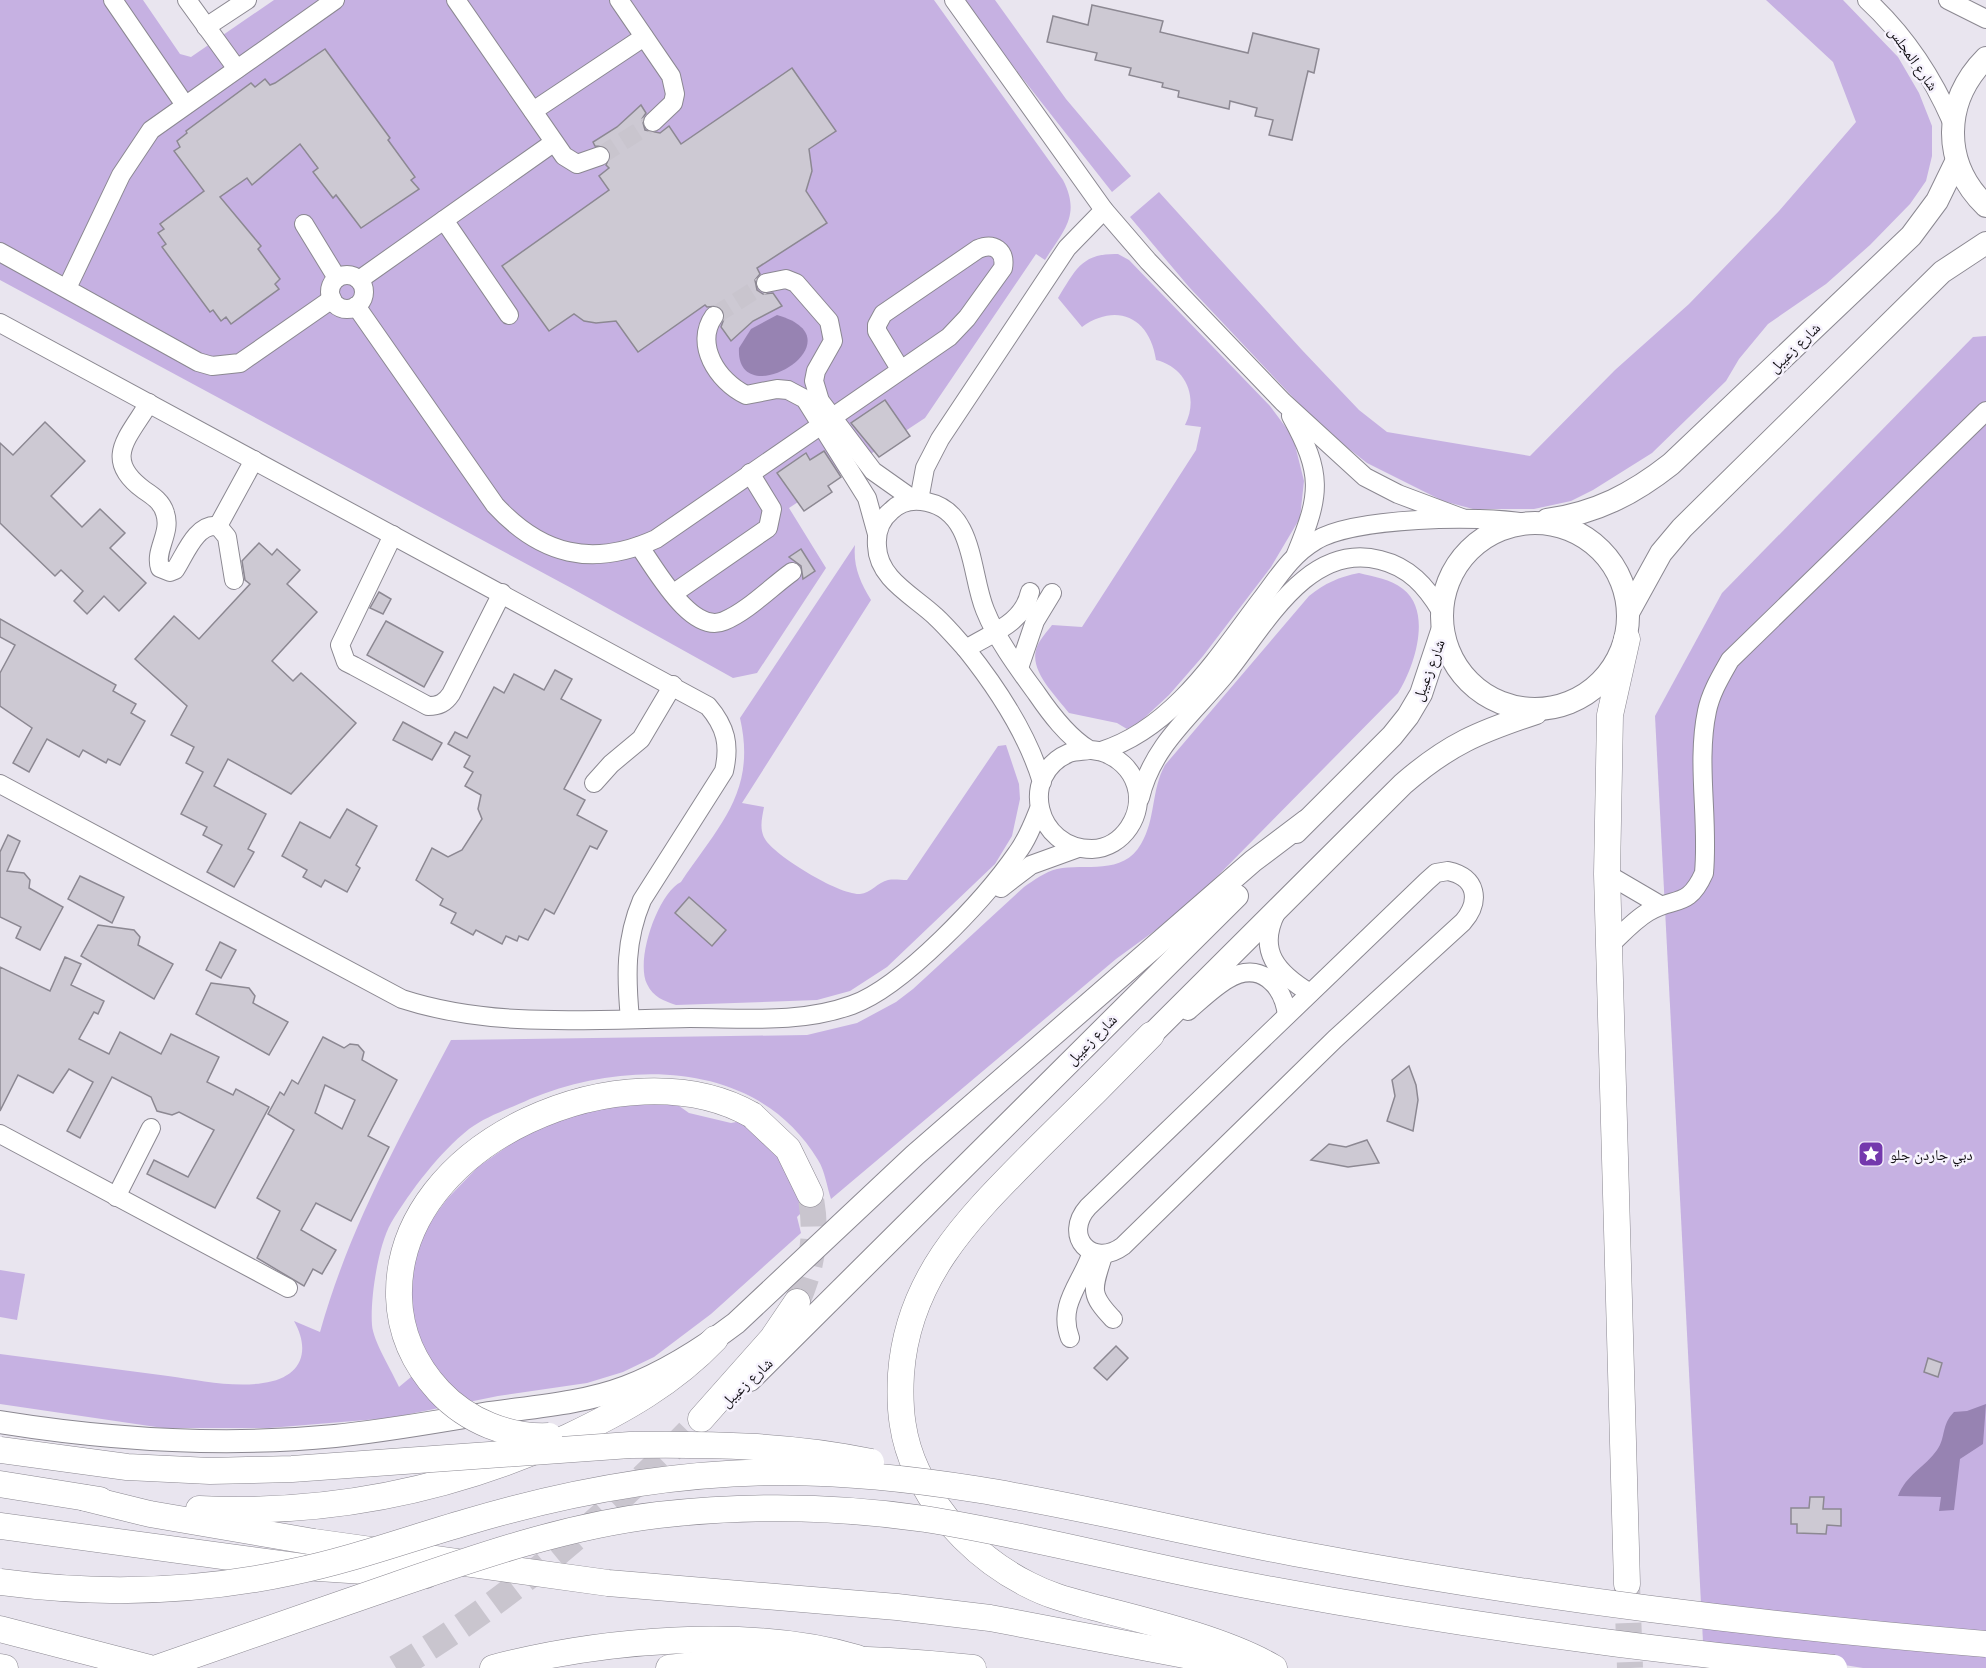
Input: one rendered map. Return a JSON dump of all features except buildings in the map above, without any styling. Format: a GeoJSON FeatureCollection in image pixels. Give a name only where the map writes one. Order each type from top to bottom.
{"type":"FeatureCollection","features":[{"type":"Feature","properties":{"kind":"highway"},"geometry":{"type":"LineString","coordinates":[[1626,1584],[1607,874],[1610,716],[1627,639]]}},
{"type":"Feature","properties":{"kind":"highway"},"geometry":{"type":"LineString","coordinates":[[1151,1035],[980,1207],[932,1273],[919,1297],[903,1350],[900,1393],[904,1438],[921,1479],[945,1516],[975,1549],[1010,1575],[1050,1595],[1221,1644],[1274,1668]]}},
{"type":"Feature","properties":{"kind":"highway"},"geometry":{"type":"LineString","coordinates":[[630,1445],[594,1438],[540,1437],[505,1431],[473,1418],[444,1397],[422,1370],[404,1330],[399,1287],[404,1253],[434,1197],[462,1166],[502,1135],[554,1109],[604,1095],[669,1090],[723,1100],[752,1115],[788,1149],[810,1194]]}},
{"type":"Feature","properties":{"kind":"highway"},"geometry":{"type":"LineString","coordinates":[[701,1419],[772,1339],[797,1302]]}},
{"type":"Feature","properties":{"kind":"highway"},"geometry":{"type":"LineString","coordinates":[[0,1484],[85,1498],[180,1508],[263,1510],[334,1505],[435,1485],[514,1459],[589,1427],[665,1384],[715,1339]]}},
{"type":"Feature","properties":{"kind":"highway"},"geometry":{"type":"LineString","coordinates":[[0,1450],[127,1467],[220,1471],[630,1445],[738,1446],[823,1453],[884,1465],[944,1483]]}},
{"type":"Feature","properties":{"kind":"highway"},"geometry":{"type":"LineString","coordinates":[[0,1582],[71,1590],[116,1591],[173,1589],[252,1580],[327,1564],[529,1504],[618,1485],[730,1473],[835,1473],[944,1483],[998,1492],[1295,1553],[1439,1578],[1786,1625],[1986,1644]]}},
{"type":"Feature","properties":{"kind":"highway"},"geometry":{"type":"LineString","coordinates":[[85,1498],[150,1514],[302,1540],[608,1583],[897,1607],[990,1618],[1253,1668]]}},
{"type":"Feature","properties":{"kind":"highway"},"geometry":{"type":"LineString","coordinates":[[157,1668],[550,1534],[657,1515],[771,1508],[848,1511],[924,1519],[1242,1585],[1437,1619],[1622,1645],[1834,1668]]}},
{"type":"Feature","properties":{"kind":"highway"},"geometry":{"type":"LineString","coordinates":[[0,1526],[303,1567],[538,1583],[608,1583]]}},
{"type":"Feature","properties":{"kind":"highway"},"geometry":{"type":"LineString","coordinates":[[0,1629],[150,1668]]}},
{"type":"Feature","properties":{"kind":"highway"},"geometry":{"type":"LineString","coordinates":[[494,1668],[544,1656],[613,1646],[744,1641],[813,1646],[857,1658]]}},
{"type":"Feature","properties":{"kind":"highway"},"geometry":{"type":"LineString","coordinates":[[669,1668],[766,1659],[857,1658],[972,1668]]}},
{"type":"Feature","properties":{"kind":"highway"},"geometry":{"type":"LineString","coordinates":[[0,1667],[5,1668]]}},
{"type":"Feature","properties":{"kind":"main road"},"geometry":{"type":"LineString","coordinates":[[1986,58],[1964,85],[1952,122],[1956,162],[1964,180],[1986,206]]}},
{"type":"Feature","properties":{"kind":"main road","name":"شارع زعيبل"},"geometry":{"type":"LineString","coordinates":[[1530,522],[1572,517],[1608,505],[1642,488],[1671,464],[1911,236],[1937,201],[1956,162]]}},
{"type":"Feature","properties":{"kind":"main road"},"geometry":{"type":"LineString","coordinates":[[1629,611],[1661,553],[1690,520],[1942,272],[1986,243]]}},
{"type":"Feature","properties":{"kind":"main road"},"geometry":{"type":"LineString","coordinates":[[1151,1035],[1431,759],[1464,739],[1545,709],[1573,702],[1597,687],[1616,665],[1627,639],[1629,611],[1623,583],[1610,558],[1589,539],[1563,526],[1530,522],[1500,529],[1477,542],[1458,561],[1446,585],[1442,621],[1451,658],[1467,681],[1490,698],[1517,708],[1545,709]]}},
{"type":"Feature","properties":{"kind":"main road","name":"شارع زعيبل"},"geometry":{"type":"LineString","coordinates":[[701,1419],[726,1403],[766,1364],[1239,893],[1306,821],[1392,736],[1408,716],[1421,694],[1442,621]]}},
{"type":"Feature","properties":{"kind":"main road"},"geometry":{"type":"LineString","coordinates":[[0,1422],[68,1433],[174,1442],[240,1442],[335,1436],[607,1393],[644,1379],[715,1339],[771,1293],[874,1193],[1018,1065],[1253,861],[1306,821]]}},
{"type":"Feature","properties":{"kind":"street"},"geometry":{"type":"LineString","coordinates":[[113,0],[185,105]]}},
{"type":"Feature","properties":{"kind":"street"},"geometry":{"type":"LineString","coordinates":[[188,0],[237,69]]}},
{"type":"Feature","properties":{"kind":"street"},"geometry":{"type":"LineString","coordinates":[[206,27],[247,0]]}},
{"type":"Feature","properties":{"kind":"street"},"geometry":{"type":"LineString","coordinates":[[67,288],[130,157],[150,130],[335,0]]}},
{"type":"Feature","properties":{"kind":"street"},"geometry":{"type":"LineString","coordinates":[[456,0],[564,156],[577,164],[600,156]]}},
{"type":"Feature","properties":{"kind":"street"},"geometry":{"type":"LineString","coordinates":[[619,0],[671,75],[675,94],[667,111],[652,122]]}},
{"type":"Feature","properties":{"kind":"street"},"geometry":{"type":"LineString","coordinates":[[954,0],[1104,210],[1148,261],[1283,402],[1365,477],[1398,494],[1462,518]]}},
{"type":"Feature","properties":{"kind":"street","name":"شارع المجلس"},"geometry":{"type":"LineString","coordinates":[[1867,0],[1892,26],[1920,62],[1952,122]]}},
{"type":"Feature","properties":{"kind":"street"},"geometry":{"type":"LineString","coordinates":[[1948,0],[1986,19]]}},
{"type":"Feature","properties":{"kind":"street"},"geometry":{"type":"LineString","coordinates":[[533,111],[644,37]]}},
{"type":"Feature","properties":{"kind":"street"},"geometry":{"type":"LineString","coordinates":[[359,280],[553,143]]}},
{"type":"Feature","properties":{"kind":"street"},"geometry":{"type":"LineString","coordinates":[[917,500],[925,468],[936,446],[1067,248],[1104,210]]}},
{"type":"Feature","properties":{"kind":"street"},"geometry":{"type":"LineString","coordinates":[[444,220],[509,315]]}},
{"type":"Feature","properties":{"kind":"street"},"geometry":{"type":"LineString","coordinates":[[304,224],[337,278]]}},
{"type":"Feature","properties":{"kind":"street"},"geometry":{"type":"LineString","coordinates":[[356,306],[495,504],[514,525],[535,540],[560,550],[586,554],[604,554],[639,546],[656,539],[959,328],[1003,268],[1004,260],[1001,252],[994,247],[986,246],[978,249],[883,314],[877,325],[878,331],[900,369]]}},
{"type":"Feature","properties":{"kind":"street"},"geometry":{"type":"LineString","coordinates":[[0,252],[198,362],[226,367],[252,356],[332,299]]}},
{"type":"Feature","properties":{"kind":"street"},"geometry":{"type":"LineString","coordinates":[[348,275],[359,280],[364,290],[356,306],[343,308],[332,299],[331,288],[337,278],[348,275]]}},
{"type":"Feature","properties":{"kind":"street"},"geometry":{"type":"LineString","coordinates":[[766,283],[786,279],[796,283],[805,290],[829,321],[833,341],[816,371],[814,381],[826,420]]}},
{"type":"Feature","properties":{"kind":"street"},"geometry":{"type":"LineString","coordinates":[[714,316],[704,336],[705,348],[710,360],[733,387],[746,395],[777,389],[798,394],[826,420],[866,477],[917,500],[935,504],[960,525],[967,539],[982,601],[995,631],[1052,716],[1095,750],[1116,758],[1129,770],[1136,785],[1138,802]]}},
{"type":"Feature","properties":{"kind":"street"},"geometry":{"type":"LineString","coordinates":[[0,323],[708,706],[720,720],[726,736],[728,754],[724,771],[642,900],[634,918],[626,958],[630,1019]]}},
{"type":"Feature","properties":{"kind":"street"},"geometry":{"type":"LineString","coordinates":[[1283,402],[1308,446],[1314,467],[1316,488],[1314,509],[1296,555]]}},
{"type":"Feature","properties":{"kind":"street"},"geometry":{"type":"LineString","coordinates":[[149,403],[125,444],[120,460],[127,476],[158,501],[165,510],[167,532],[159,557],[160,568],[170,572],[175,570],[199,533],[213,525],[218,526],[228,537],[234,580]]}},
{"type":"Feature","properties":{"kind":"street"},"geometry":{"type":"LineString","coordinates":[[1608,947],[1635,921],[1660,905],[1675,904],[1688,897],[1698,886],[1704,873],[1703,735],[1707,708],[1716,683],[1730,660],[1986,411]]}},
{"type":"Feature","properties":{"kind":"street"},"geometry":{"type":"LineString","coordinates":[[218,526],[254,460]]}},
{"type":"Feature","properties":{"kind":"street"},"geometry":{"type":"LineString","coordinates":[[674,593],[768,528],[772,509],[750,472]]}},
{"type":"Feature","properties":{"kind":"street"},"geometry":{"type":"LineString","coordinates":[[866,477],[867,498],[877,534],[878,559],[885,572],[935,616],[966,649],[1016,720],[1027,740],[1042,782],[1040,809],[1044,822],[1053,834],[1078,848]]}},
{"type":"Feature","properties":{"kind":"street"},"geometry":{"type":"LineString","coordinates":[[877,534],[886,515],[894,507],[917,500]]}},
{"type":"Feature","properties":{"kind":"street"},"geometry":{"type":"LineString","coordinates":[[1042,782],[1053,765],[1069,754],[1095,750],[1141,735],[1164,717],[1226,647],[1296,555],[1316,540],[1340,530],[1462,518],[1530,522]]}},
{"type":"Feature","properties":{"kind":"street"},"geometry":{"type":"LineString","coordinates":[[393,535],[340,645],[346,662],[372,677],[428,706],[438,706],[446,702],[502,593]]}},
{"type":"Feature","properties":{"kind":"street"},"geometry":{"type":"LineString","coordinates":[[639,546],[693,616],[714,624],[733,615],[792,572]]}},
{"type":"Feature","properties":{"kind":"street"},"geometry":{"type":"LineString","coordinates":[[975,906],[991,897],[1031,864],[1078,848],[1095,849],[1111,844],[1125,833],[1134,819],[1146,775],[1167,738],[1223,677],[1286,597],[1320,567],[1342,559],[1367,557],[1392,563],[1413,575],[1429,591],[1442,621]]}},
{"type":"Feature","properties":{"kind":"street"},"geometry":{"type":"LineString","coordinates":[[966,649],[1015,621],[1023,613],[1030,592]]}},
{"type":"Feature","properties":{"kind":"street"},"geometry":{"type":"LineString","coordinates":[[1019,668],[1035,621],[1052,593]]}},
{"type":"Feature","properties":{"kind":"street"},"geometry":{"type":"LineString","coordinates":[[594,783],[611,764],[632,749],[641,739],[673,686]]}},
{"type":"Feature","properties":{"kind":"street"},"geometry":{"type":"LineString","coordinates":[[0,784],[402,999],[435,1010],[470,1016],[630,1019],[780,1018],[828,1013],[854,1005],[878,993],[900,976],[975,906],[1018,852],[1040,809]]}},
{"type":"Feature","properties":{"kind":"street"},"geometry":{"type":"LineString","coordinates":[[1448,871],[1459,873],[1469,880],[1474,890],[1475,902],[1463,922],[1335,1040],[1123,1246],[1114,1252],[1098,1253],[1078,1237],[1077,1226],[1081,1216],[1310,993],[1436,873],[1448,871]]}},
{"type":"Feature","properties":{"kind":"street"},"geometry":{"type":"LineString","coordinates":[[1607,874],[1660,905]]}},
{"type":"Feature","properties":{"kind":"street"},"geometry":{"type":"LineString","coordinates":[[1279,907],[1268,933],[1270,955],[1291,980],[1310,993]]}},
{"type":"Feature","properties":{"kind":"street"},"geometry":{"type":"LineString","coordinates":[[1151,1035],[1183,1015],[1221,984],[1242,973],[1254,973],[1273,981],[1283,996],[1287,1015]]}},
{"type":"Feature","properties":{"kind":"street"},"geometry":{"type":"LineString","coordinates":[[116,1197],[151,1128]]}},
{"type":"Feature","properties":{"kind":"street"},"geometry":{"type":"LineString","coordinates":[[0,1134],[288,1288]]}},
{"type":"Feature","properties":{"kind":"street"},"geometry":{"type":"LineString","coordinates":[[1098,1253],[1093,1285],[1094,1294],[1097,1302],[1113,1319]]}},
{"type":"Feature","properties":{"kind":"street"},"geometry":{"type":"LineString","coordinates":[[1070,1338],[1065,1314],[1067,1302],[1098,1253]]}},
{"type":"Feature","properties":{"kind":"shaded area"},"geometry":{"type":"Polygon","coordinates":[[[0,0],[143,0],[180,54],[191,57],[274,0],[934,0],[1063,180],[1068,192],[1070,213],[1064,231],[1045,260],[1036,254],[925,418],[789,508],[826,568],[757,673],[733,678],[573,589],[0,280],[0,0]]]}},
{"type":"Feature","properties":{"kind":"shaded area"},"geometry":{"type":"Polygon","coordinates":[[[961,0],[995,0],[1066,99],[1131,176],[1112,192],[961,0]]]}},
{"type":"Feature","properties":{"kind":"shaded area"},"geometry":{"type":"Polygon","coordinates":[[[1766,0],[1843,0],[1898,57],[1919,93],[1932,126],[1932,156],[1926,181],[1910,204],[1870,245],[1826,284],[1768,324],[1739,359],[1726,381],[1652,453],[1571,501],[1534,509],[1473,509],[1443,501],[1367,463],[1320,426],[1189,287],[1130,217],[1159,192],[1359,410],[1387,432],[1530,456],[1615,370],[1689,304],[1779,211],[1856,122],[1833,62],[1766,0]]]}},
{"type":"Feature","properties":{"kind":"shaded area"},"geometry":{"type":"Polygon","coordinates":[[[1118,254],[1129,260],[1270,406],[1293,437],[1304,481],[1300,518],[1271,567],[1203,656],[1169,695],[1141,721],[1127,729],[1117,723],[1069,713],[1046,684],[1035,658],[1039,643],[1052,625],[1082,627],[1196,450],[1201,427],[1185,425],[1191,404],[1187,385],[1175,369],[1156,360],[1153,345],[1139,325],[1130,318],[1119,315],[1107,316],[1082,327],[1058,298],[1081,265],[1096,256],[1118,254]]]}},
{"type":"Feature","properties":{"kind":"shaded area"},"geometry":{"type":"Polygon","coordinates":[[[777,315],[800,326],[808,340],[803,355],[790,367],[772,374],[756,375],[743,367],[739,348],[751,329],[777,315]]]}},
{"type":"Feature","properties":{"kind":"shaded area","name":"دبي جاردن جلو"},"geometry":{"type":"Polygon","coordinates":[[[1986,336],[1986,1668],[1863,1668],[1703,1642],[1655,716],[1722,593],[1973,337],[1986,336]]]}},
{"type":"Feature","properties":{"kind":"shaded area"},"geometry":{"type":"Polygon","coordinates":[[[855,545],[858,574],[871,600],[742,803],[764,807],[763,835],[781,855],[823,882],[850,893],[860,894],[888,880],[907,880],[998,746],[1006,745],[1019,784],[1020,799],[1012,836],[995,864],[887,967],[850,991],[817,1000],[676,1005],[667,1002],[652,992],[644,973],[646,944],[657,913],[664,899],[681,882],[709,843],[731,806],[739,787],[743,767],[744,744],[740,718],[855,545]]]}},
{"type":"Feature","properties":{"kind":"shaded area"},"geometry":{"type":"Polygon","coordinates":[[[1359,573],[1393,583],[1403,589],[1412,599],[1417,611],[1419,625],[1415,655],[1398,693],[1186,908],[1116,959],[831,1199],[818,1160],[792,1127],[761,1103],[726,1086],[688,1077],[648,1074],[608,1078],[568,1086],[530,1099],[483,1120],[469,1129],[436,1161],[407,1198],[386,1233],[376,1273],[372,1301],[372,1325],[379,1347],[399,1387],[423,1367],[404,1305],[420,1236],[447,1199],[478,1167],[512,1143],[545,1125],[609,1105],[672,1101],[689,1113],[731,1123],[747,1120],[775,1150],[794,1183],[805,1209],[797,1217],[801,1233],[711,1314],[654,1357],[623,1372],[587,1383],[498,1396],[390,1418],[269,1428],[163,1428],[0,1404],[0,1354],[228,1384],[263,1383],[286,1376],[294,1370],[302,1353],[302,1343],[294,1321],[320,1332],[332,1293],[361,1219],[395,1147],[451,1040],[807,1035],[857,1023],[896,1002],[913,989],[1024,887],[1040,876],[1057,869],[1114,864],[1124,861],[1133,854],[1146,834],[1157,784],[1165,765],[1309,596],[1332,581],[1359,573]]]}},
{"type":"Feature","properties":{"kind":"shaded area"},"geometry":{"type":"Polygon","coordinates":[[[0,1270],[25,1274],[17,1320],[0,1317],[0,1270]]]}},
{"type":"Feature","properties":{"kind":"shaded area"},"geometry":{"type":"Polygon","coordinates":[[[1986,1404],[1983,1444],[1960,1459],[1954,1510],[1939,1511],[1941,1497],[1898,1496],[1906,1482],[1937,1450],[1947,1422],[1954,1412],[1967,1411],[1986,1404]]]}},
{"type":"Feature","properties":{"kind":"tunnel"},"geometry":{"type":"LineString","coordinates":[[600,156],[653,122]]}},
{"type":"Feature","properties":{"kind":"tunnel"},"geometry":{"type":"LineString","coordinates":[[714,316],[766,283]]}},
{"type":"Feature","properties":{"kind":"tunnel"},"geometry":{"type":"LineString","coordinates":[[797,1302],[813,1249],[814,1222],[810,1194]]}},
{"type":"Feature","properties":{"kind":"tunnel"},"geometry":{"type":"LineString","coordinates":[[396,1668],[479,1614],[557,1554],[631,1489],[701,1419]]}},
{"type":"Feature","properties":{"kind":"tunnel"},"geometry":{"type":"LineString","coordinates":[[1627,1584],[1630,1668]]}},
{"type":"Feature","properties":{"kind":"place","name":"دبي جاردن جلو"},"geometry":{"type":"Point","coordinates":[1871,1154]}}]}
